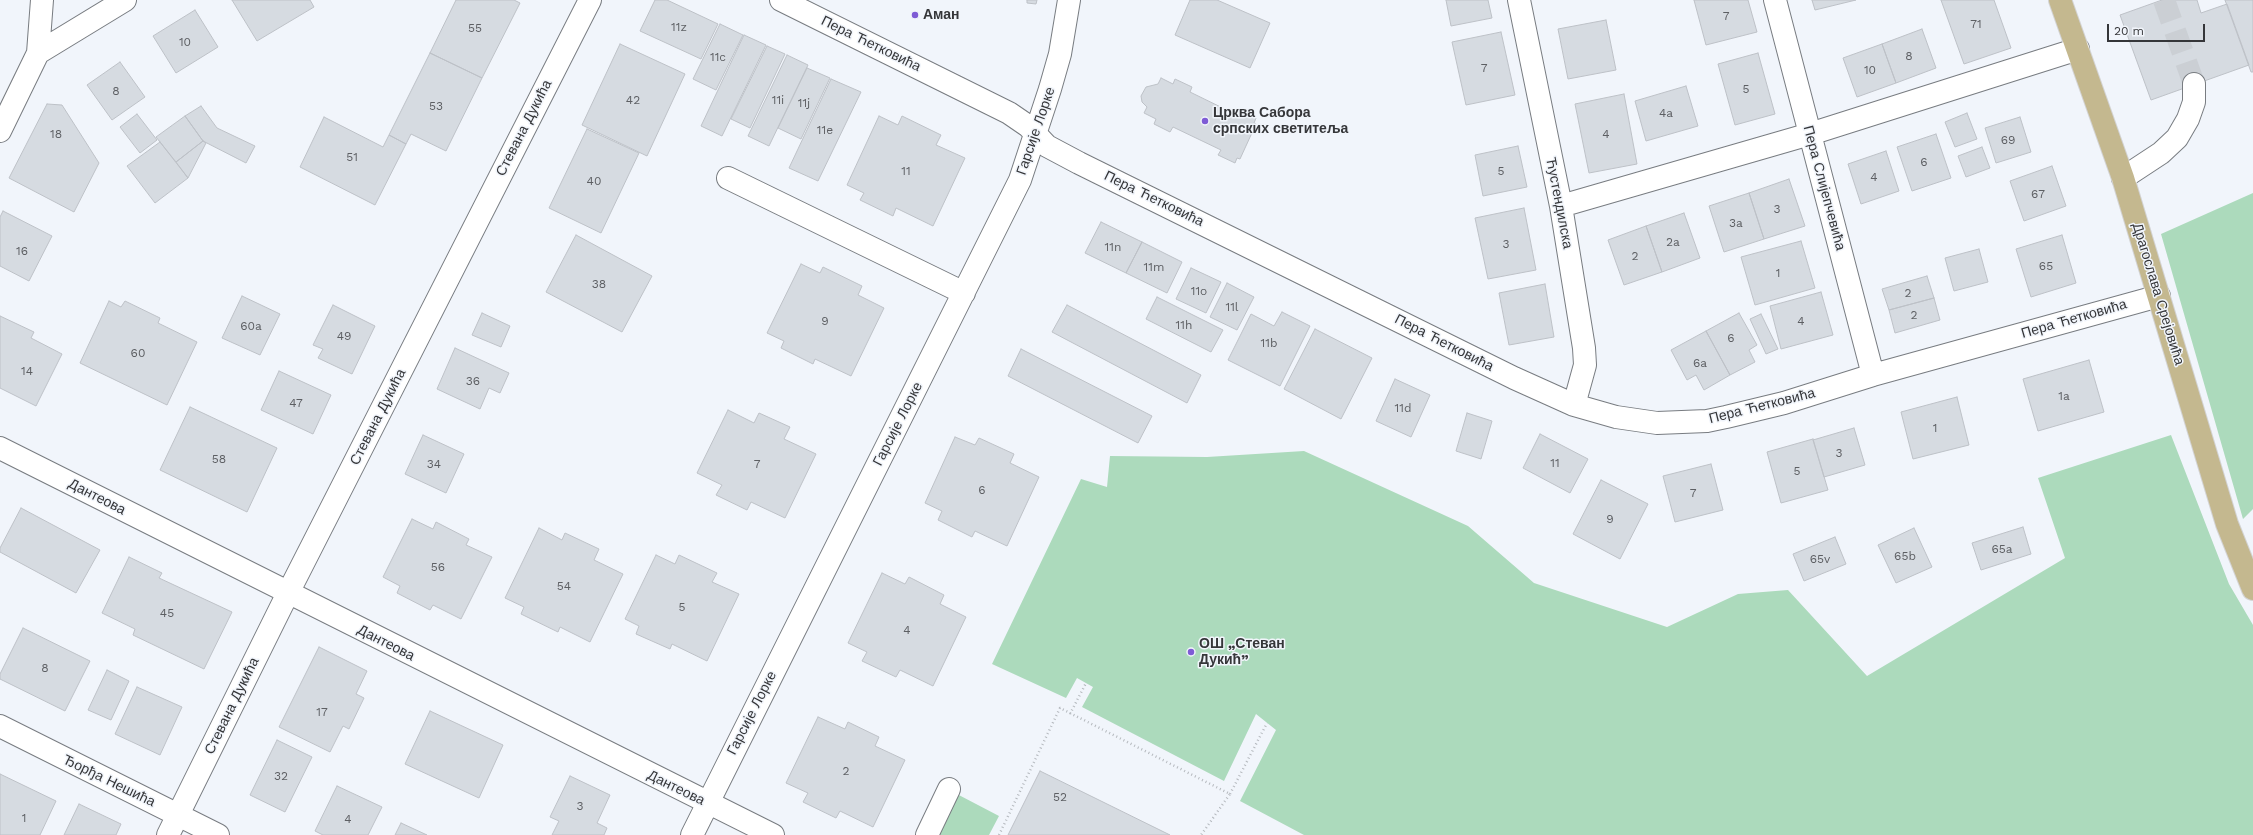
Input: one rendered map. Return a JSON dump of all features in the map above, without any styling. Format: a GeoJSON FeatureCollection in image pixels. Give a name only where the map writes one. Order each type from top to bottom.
{"type":"FeatureCollection","features":[{"type":"Feature","properties":{"kind":"main road","name":"Драгослава Срејовића"},"geometry":{"type":"LineString","coordinates":[[2060,0],[2123,178],[2227,524],[2253,589]]}},
{"type":"Feature","properties":{"kind":"street"},"geometry":{"type":"LineString","coordinates":[[0,131],[38,53],[42,0]]}},
{"type":"Feature","properties":{"kind":"street","name":"Стевана Дукића"},"geometry":{"type":"LineString","coordinates":[[168,835],[288,593],[590,0]]}},
{"type":"Feature","properties":{"kind":"street","name":"Пера Ћетковића"},"geometry":{"type":"LineString","coordinates":[[781,0],[1009,113],[1028,126],[1047,146],[1065,156],[1514,378],[1574,405],[1595,412],[1632,420],[1657,423],[1707,421],[1784,403],[1873,375],[2159,296]]}},
{"type":"Feature","properties":{"kind":"street","name":"Гарсије Лорке"},"geometry":{"type":"LineString","coordinates":[[692,835],[1020,180],[1036,135],[1060,54],[1069,0]]}},
{"type":"Feature","properties":{"kind":"street","name":"Ћустендилска"},"geometry":{"type":"LineString","coordinates":[[1519,0],[1561,206],[1584,348],[1585,365],[1574,405]]}},
{"type":"Feature","properties":{"kind":"street","name":"Пера Слијепчевића"},"geometry":{"type":"LineString","coordinates":[[1775,0],[1873,375]]}},
{"type":"Feature","properties":{"kind":"street"},"geometry":{"type":"LineString","coordinates":[[38,53],[111,3]]}},
{"type":"Feature","properties":{"kind":"street"},"geometry":{"type":"LineString","coordinates":[[1561,206],[1810,134],[2078,49]]}},
{"type":"Feature","properties":{"kind":"street"},"geometry":{"type":"LineString","coordinates":[[2123,178],[2161,153],[2177,138],[2188,120],[2194,102],[2194,84]]}},
{"type":"Feature","properties":{"kind":"street"},"geometry":{"type":"LineString","coordinates":[[728,178],[964,292]]}},
{"type":"Feature","properties":{"kind":"street","name":"Дантеова"},"geometry":{"type":"LineString","coordinates":[[0,448],[708,804],[774,835]]}},
{"type":"Feature","properties":{"kind":"street","name":"Ђорђа Нешића"},"geometry":{"type":"LineString","coordinates":[[0,726],[218,835]]}},
{"type":"Feature","properties":{"kind":"street"},"geometry":{"type":"LineString","coordinates":[[927,835],[949,789]]}},
{"type":"Feature","properties":{"kind":"path"},"geometry":{"type":"LineString","coordinates":[[1070,714],[1086,683]]}},
{"type":"Feature","properties":{"kind":"path"},"geometry":{"type":"LineString","coordinates":[[999,835],[1060,708],[1230,794]]}},
{"type":"Feature","properties":{"kind":"path"},"geometry":{"type":"LineString","coordinates":[[1201,835],[1230,794],[1267,723]]}},
{"type":"Feature","properties":{"kind":"green space"},"geometry":{"type":"Polygon","coordinates":[[[2253,193],[2253,509],[2243,519],[2161,234],[2253,193]]]}},
{"type":"Feature","properties":{"kind":"green space"},"geometry":{"type":"Polygon","coordinates":[[[2171,435],[2229,584],[2253,625],[2253,835],[1304,835],[1240,801],[1276,730],[1256,714],[1224,781],[1082,707],[1093,687],[1077,678],[1066,698],[992,664],[1081,479],[1107,487],[1110,456],[1207,457],[1304,451],[1468,526],[1534,583],[1667,627],[1738,594],[1788,590],[1867,676],[2065,558],[2038,478],[2171,435]]]}},
{"type":"Feature","properties":{"kind":"green space"},"geometry":{"type":"Polygon","coordinates":[[[955,793],[999,816],[989,835],[935,835],[955,793]]]}},
{"type":"Feature","properties":{"kind":"building"},"geometry":{"type":"Polygon","coordinates":[[[232,0],[310,0],[314,7],[257,41],[232,0]]]}},
{"type":"Feature","properties":{"kind":"building"},"geometry":{"type":"Polygon","coordinates":[[[456,0],[514,0],[520,3],[482,78],[430,53],[456,0]]]}},
{"type":"Feature","properties":{"kind":"building"},"geometry":{"type":"Polygon","coordinates":[[[655,0],[667,0],[718,24],[701,59],[640,31],[655,0]]]}},
{"type":"Feature","properties":{"kind":"building"},"geometry":{"type":"Polygon","coordinates":[[[1027,0],[1037,0],[1036,4],[1027,3],[1027,0]]]}},
{"type":"Feature","properties":{"kind":"building"},"geometry":{"type":"Polygon","coordinates":[[[1190,0],[1217,0],[1270,23],[1250,68],[1175,35],[1190,0]]]}},
{"type":"Feature","properties":{"kind":"building"},"geometry":{"type":"Polygon","coordinates":[[[1446,0],[1488,0],[1492,18],[1451,26],[1446,0]]]}},
{"type":"Feature","properties":{"kind":"building"},"geometry":{"type":"Polygon","coordinates":[[[1694,0],[1748,0],[1757,32],[1706,45],[1694,0]]]}},
{"type":"Feature","properties":{"kind":"building"},"geometry":{"type":"Polygon","coordinates":[[[1812,0],[1856,0],[1815,10],[1812,0]]]}},
{"type":"Feature","properties":{"kind":"building"},"geometry":{"type":"Polygon","coordinates":[[[1941,0],[1994,0],[2011,48],[1964,64],[1941,0]]]}},
{"type":"Feature","properties":{"kind":"building"},"geometry":{"type":"Polygon","coordinates":[[[2162,0],[2197,0],[2201,13],[2227,4],[2249,65],[2151,100],[2120,15],[2162,0]]]}},
{"type":"Feature","properties":{"kind":"building"},"geometry":{"type":"Polygon","coordinates":[[[2225,0],[2253,0],[2253,72],[2251,72],[2225,0]]]}},
{"type":"Feature","properties":{"kind":"building"},"geometry":{"type":"Polygon","coordinates":[[[195,10],[218,47],[176,73],[153,36],[195,10]]]}},
{"type":"Feature","properties":{"kind":"building"},"geometry":{"type":"Polygon","coordinates":[[[1606,20],[1616,70],[1568,79],[1558,29],[1606,20]]]}},
{"type":"Feature","properties":{"kind":"building"},"geometry":{"type":"Polygon","coordinates":[[[720,24],[743,35],[716,90],[693,79],[720,24]]]}},
{"type":"Feature","properties":{"kind":"building"},"geometry":{"type":"Polygon","coordinates":[[[1922,29],[1936,68],[1896,83],[1882,44],[1922,29]]]}},
{"type":"Feature","properties":{"kind":"building"},"geometry":{"type":"Polygon","coordinates":[[[1501,32],[1515,95],[1466,105],[1452,42],[1501,32]]]}},
{"type":"Feature","properties":{"kind":"building"},"geometry":{"type":"Polygon","coordinates":[[[744,35],[766,45],[722,136],[701,126],[744,35]]]}},
{"type":"Feature","properties":{"kind":"building"},"geometry":{"type":"Polygon","coordinates":[[[620,44],[685,74],[647,156],[582,125],[620,44]]]}},
{"type":"Feature","properties":{"kind":"building"},"geometry":{"type":"Polygon","coordinates":[[[1882,44],[1896,83],[1857,97],[1843,58],[1882,44]]]}},
{"type":"Feature","properties":{"kind":"building"},"geometry":{"type":"Polygon","coordinates":[[[767,46],[785,54],[750,128],[731,119],[767,46]]]}},
{"type":"Feature","properties":{"kind":"building"},"geometry":{"type":"Polygon","coordinates":[[[430,53],[482,78],[446,151],[411,134],[406,144],[389,135],[430,53]]]}},
{"type":"Feature","properties":{"kind":"building"},"geometry":{"type":"Polygon","coordinates":[[[1758,53],[1775,114],[1735,125],[1718,64],[1758,53]]]}},
{"type":"Feature","properties":{"kind":"building"},"geometry":{"type":"Polygon","coordinates":[[[787,55],[808,65],[769,146],[748,136],[787,55]]]}},
{"type":"Feature","properties":{"kind":"building"},"geometry":{"type":"Polygon","coordinates":[[[120,62],[145,97],[112,120],[87,85],[120,62]]]}},
{"type":"Feature","properties":{"kind":"building"},"geometry":{"type":"Polygon","coordinates":[[[807,68],[830,78],[801,139],[778,128],[807,68]]]}},
{"type":"Feature","properties":{"kind":"building","name":"Црква Сабора српских светитеља"},"geometry":{"type":"Polygon","coordinates":[[[1161,78],[1173,84],[1175,79],[1192,87],[1190,92],[1237,115],[1240,110],[1256,118],[1254,123],[1256,124],[1240,159],[1237,158],[1235,163],[1218,155],[1221,150],[1173,127],[1170,132],[1154,124],[1156,119],[1144,113],[1147,107],[1142,102],[1141,96],[1146,87],[1158,84],[1161,78]]]}},
{"type":"Feature","properties":{"kind":"building"},"geometry":{"type":"Polygon","coordinates":[[[831,79],[861,92],[818,181],[789,168],[831,79]]]}},
{"type":"Feature","properties":{"kind":"building"},"geometry":{"type":"Polygon","coordinates":[[[1686,86],[1698,126],[1646,141],[1635,101],[1686,86]]]}},
{"type":"Feature","properties":{"kind":"building"},"geometry":{"type":"Polygon","coordinates":[[[1624,94],[1637,164],[1589,173],[1575,104],[1624,94]]]}},
{"type":"Feature","properties":{"kind":"building"},"geometry":{"type":"Polygon","coordinates":[[[47,104],[62,105],[99,163],[74,212],[9,178],[47,104]]]}},
{"type":"Feature","properties":{"kind":"building"},"geometry":{"type":"Polygon","coordinates":[[[201,106],[217,128],[255,146],[246,163],[203,141],[185,116],[201,106]]]}},
{"type":"Feature","properties":{"kind":"building"},"geometry":{"type":"Polygon","coordinates":[[[1967,113],[1977,139],[1955,147],[1945,122],[1967,113]]]}},
{"type":"Feature","properties":{"kind":"building"},"geometry":{"type":"Polygon","coordinates":[[[137,114],[157,140],[140,153],[120,127],[137,114]]]}},
{"type":"Feature","properties":{"kind":"building"},"geometry":{"type":"Polygon","coordinates":[[[185,116],[203,141],[176,162],[156,137],[185,116]]]}},
{"type":"Feature","properties":{"kind":"building"},"geometry":{"type":"Polygon","coordinates":[[[879,116],[898,125],[902,116],[941,135],[936,145],[965,158],[933,226],[896,208],[893,216],[860,200],[864,193],[847,185],[879,116]]]}},
{"type":"Feature","properties":{"kind":"building"},"geometry":{"type":"Polygon","coordinates":[[[324,117],[383,147],[389,135],[406,144],[375,205],[300,167],[324,117]]]}},
{"type":"Feature","properties":{"kind":"building"},"geometry":{"type":"Polygon","coordinates":[[[2020,117],[2031,152],[1996,163],[1985,128],[2020,117]]]}},
{"type":"Feature","properties":{"kind":"building"},"geometry":{"type":"Polygon","coordinates":[[[587,129],[639,153],[601,233],[549,208],[587,129]]]}},
{"type":"Feature","properties":{"kind":"building"},"geometry":{"type":"Polygon","coordinates":[[[1936,134],[1951,178],[1912,191],[1897,147],[1936,134]]]}},
{"type":"Feature","properties":{"kind":"building"},"geometry":{"type":"Polygon","coordinates":[[[203,141],[206,143],[188,178],[176,162],[203,141]]]}},
{"type":"Feature","properties":{"kind":"building"},"geometry":{"type":"Polygon","coordinates":[[[160,142],[188,178],[155,203],[127,166],[160,142]]]}},
{"type":"Feature","properties":{"kind":"building"},"geometry":{"type":"Polygon","coordinates":[[[1518,146],[1527,187],[1483,196],[1475,155],[1518,146]]]}},
{"type":"Feature","properties":{"kind":"building"},"geometry":{"type":"Polygon","coordinates":[[[1982,147],[1990,168],[1966,177],[1958,156],[1982,147]]]}},
{"type":"Feature","properties":{"kind":"building"},"geometry":{"type":"Polygon","coordinates":[[[1886,151],[1899,191],[1861,204],[1848,164],[1886,151]]]}},
{"type":"Feature","properties":{"kind":"building"},"geometry":{"type":"Polygon","coordinates":[[[2052,166],[2066,206],[2024,221],[2010,181],[2052,166]]]}},
{"type":"Feature","properties":{"kind":"building"},"geometry":{"type":"Polygon","coordinates":[[[1789,179],[1805,226],[1764,239],[1749,193],[1789,179]]]}},
{"type":"Feature","properties":{"kind":"building"},"geometry":{"type":"Polygon","coordinates":[[[1749,193],[1764,239],[1724,252],[1709,206],[1749,193]]]}},
{"type":"Feature","properties":{"kind":"building"},"geometry":{"type":"Polygon","coordinates":[[[1524,208],[1536,270],[1488,279],[1475,218],[1524,208]]]}},
{"type":"Feature","properties":{"kind":"building"},"geometry":{"type":"Polygon","coordinates":[[[3,211],[52,236],[29,281],[0,266],[0,217],[3,211]]]}},
{"type":"Feature","properties":{"kind":"building"},"geometry":{"type":"Polygon","coordinates":[[[1684,213],[1700,258],[1662,272],[1646,226],[1684,213]]]}},
{"type":"Feature","properties":{"kind":"building"},"geometry":{"type":"Polygon","coordinates":[[[1101,222],[1142,242],[1126,273],[1085,253],[1101,222]]]}},
{"type":"Feature","properties":{"kind":"building"},"geometry":{"type":"Polygon","coordinates":[[[1646,226],[1662,272],[1624,285],[1608,240],[1646,226]]]}},
{"type":"Feature","properties":{"kind":"building"},"geometry":{"type":"Polygon","coordinates":[[[576,235],[652,276],[622,332],[546,292],[576,235]]]}},
{"type":"Feature","properties":{"kind":"building"},"geometry":{"type":"Polygon","coordinates":[[[2062,235],[2076,283],[2031,297],[2016,249],[2062,235]]]}},
{"type":"Feature","properties":{"kind":"building"},"geometry":{"type":"Polygon","coordinates":[[[1801,241],[1815,288],[1755,305],[1741,257],[1801,241]]]}},
{"type":"Feature","properties":{"kind":"building"},"geometry":{"type":"Polygon","coordinates":[[[1142,242],[1182,262],[1167,293],[1126,273],[1142,242]]]}},
{"type":"Feature","properties":{"kind":"building"},"geometry":{"type":"Polygon","coordinates":[[[1979,249],[1988,282],[1954,291],[1945,258],[1979,249]]]}},
{"type":"Feature","properties":{"kind":"building"},"geometry":{"type":"Polygon","coordinates":[[[801,264],[820,273],[823,267],[862,286],[858,295],[884,308],[851,376],[815,359],[813,364],[781,348],[784,341],[767,333],[801,264]]]}},
{"type":"Feature","properties":{"kind":"building"},"geometry":{"type":"Polygon","coordinates":[[[1191,268],[1221,282],[1206,313],[1176,299],[1191,268]]]}},
{"type":"Feature","properties":{"kind":"building"},"geometry":{"type":"Polygon","coordinates":[[[1927,276],[1934,298],[1889,310],[1882,289],[1927,276]]]}},
{"type":"Feature","properties":{"kind":"building"},"geometry":{"type":"Polygon","coordinates":[[[1227,283],[1254,297],[1237,330],[1210,317],[1227,283]]]}},
{"type":"Feature","properties":{"kind":"building"},"geometry":{"type":"Polygon","coordinates":[[[1545,284],[1554,337],[1509,345],[1499,293],[1545,284]]]}},
{"type":"Feature","properties":{"kind":"building"},"geometry":{"type":"Polygon","coordinates":[[[1821,292],[1833,335],[1781,349],[1770,306],[1821,292]]]}},
{"type":"Feature","properties":{"kind":"building"},"geometry":{"type":"Polygon","coordinates":[[[242,296],[280,314],[260,355],[222,338],[242,296]]]}},
{"type":"Feature","properties":{"kind":"building"},"geometry":{"type":"Polygon","coordinates":[[[1157,297],[1223,330],[1211,352],[1146,319],[1157,297]]]}},
{"type":"Feature","properties":{"kind":"building"},"geometry":{"type":"Polygon","coordinates":[[[1934,298],[1940,320],[1895,333],[1889,310],[1934,298]]]}},
{"type":"Feature","properties":{"kind":"building"},"geometry":{"type":"Polygon","coordinates":[[[109,301],[121,307],[125,301],[160,318],[158,323],[197,342],[167,405],[80,363],[109,301]]]}},
{"type":"Feature","properties":{"kind":"building"},"geometry":{"type":"Polygon","coordinates":[[[333,305],[375,326],[352,374],[318,358],[323,349],[313,345],[333,305]]]}},
{"type":"Feature","properties":{"kind":"building"},"geometry":{"type":"Polygon","coordinates":[[[1067,305],[1201,375],[1187,403],[1052,332],[1067,305]]]}},
{"type":"Feature","properties":{"kind":"building"},"geometry":{"type":"Polygon","coordinates":[[[1282,312],[1310,326],[1280,386],[1228,360],[1251,314],[1274,326],[1282,312]]]}},
{"type":"Feature","properties":{"kind":"building"},"geometry":{"type":"Polygon","coordinates":[[[482,313],[510,326],[501,347],[472,335],[482,313]]]}},
{"type":"Feature","properties":{"kind":"building"},"geometry":{"type":"Polygon","coordinates":[[[1739,313],[1757,345],[1749,350],[1755,362],[1730,375],[1706,331],[1739,313]]]}},
{"type":"Feature","properties":{"kind":"building"},"geometry":{"type":"Polygon","coordinates":[[[1761,314],[1778,349],[1766,354],[1750,319],[1761,314]]]}},
{"type":"Feature","properties":{"kind":"building"},"geometry":{"type":"Polygon","coordinates":[[[0,316],[34,332],[31,338],[62,354],[36,406],[0,388],[0,316]]]}},
{"type":"Feature","properties":{"kind":"building"},"geometry":{"type":"Polygon","coordinates":[[[1315,329],[1372,358],[1341,419],[1284,389],[1315,329]]]}},
{"type":"Feature","properties":{"kind":"building"},"geometry":{"type":"Polygon","coordinates":[[[1706,331],[1730,375],[1704,390],[1696,375],[1687,380],[1671,350],[1706,331]]]}},
{"type":"Feature","properties":{"kind":"building"},"geometry":{"type":"Polygon","coordinates":[[[455,348],[509,373],[500,393],[489,388],[480,409],[437,389],[455,348]]]}},
{"type":"Feature","properties":{"kind":"building"},"geometry":{"type":"Polygon","coordinates":[[[1021,349],[1152,416],[1138,443],[1008,376],[1021,349]]]}},
{"type":"Feature","properties":{"kind":"building"},"geometry":{"type":"Polygon","coordinates":[[[2089,360],[2104,412],[2038,431],[2023,379],[2089,360]]]}},
{"type":"Feature","properties":{"kind":"building"},"geometry":{"type":"Polygon","coordinates":[[[279,371],[331,395],[313,434],[261,410],[279,371]]]}},
{"type":"Feature","properties":{"kind":"building"},"geometry":{"type":"Polygon","coordinates":[[[1395,379],[1430,395],[1411,437],[1376,421],[1395,379]]]}},
{"type":"Feature","properties":{"kind":"building"},"geometry":{"type":"Polygon","coordinates":[[[1957,397],[1969,445],[1913,459],[1901,412],[1957,397]]]}},
{"type":"Feature","properties":{"kind":"building"},"geometry":{"type":"Polygon","coordinates":[[[190,407],[277,448],[247,512],[160,470],[190,407]]]}},
{"type":"Feature","properties":{"kind":"building"},"geometry":{"type":"Polygon","coordinates":[[[728,410],[754,423],[759,413],[790,427],[784,439],[816,454],[785,518],[751,502],[747,510],[716,495],[722,485],[697,473],[728,410]]]}},
{"type":"Feature","properties":{"kind":"building"},"geometry":{"type":"Polygon","coordinates":[[[1467,413],[1492,421],[1481,459],[1456,451],[1467,413]]]}},
{"type":"Feature","properties":{"kind":"building"},"geometry":{"type":"Polygon","coordinates":[[[1854,428],[1865,465],[1824,477],[1813,440],[1854,428]]]}},
{"type":"Feature","properties":{"kind":"building"},"geometry":{"type":"Polygon","coordinates":[[[1540,434],[1588,459],[1570,493],[1523,468],[1540,434]]]}},
{"type":"Feature","properties":{"kind":"building"},"geometry":{"type":"Polygon","coordinates":[[[423,435],[464,454],[446,493],[405,474],[423,435]]]}},
{"type":"Feature","properties":{"kind":"building"},"geometry":{"type":"Polygon","coordinates":[[[955,437],[975,445],[979,438],[1014,454],[1010,463],[1039,477],[1007,546],[975,531],[972,537],[938,520],[942,511],[925,503],[955,437]]]}},
{"type":"Feature","properties":{"kind":"building"},"geometry":{"type":"Polygon","coordinates":[[[1813,439],[1828,490],[1781,503],[1767,452],[1813,439]]]}},
{"type":"Feature","properties":{"kind":"building"},"geometry":{"type":"Polygon","coordinates":[[[1711,464],[1723,510],[1675,522],[1663,476],[1711,464]]]}},
{"type":"Feature","properties":{"kind":"building"},"geometry":{"type":"Polygon","coordinates":[[[1601,480],[1648,504],[1620,559],[1573,534],[1601,480]]]}},
{"type":"Feature","properties":{"kind":"building"},"geometry":{"type":"Polygon","coordinates":[[[21,508],[100,550],[76,593],[0,552],[0,548],[21,508]]]}},
{"type":"Feature","properties":{"kind":"building"},"geometry":{"type":"Polygon","coordinates":[[[412,519],[433,529],[436,522],[469,539],[466,545],[492,557],[461,619],[433,605],[430,610],[397,593],[400,586],[383,577],[412,519]]]}},
{"type":"Feature","properties":{"kind":"building"},"geometry":{"type":"Polygon","coordinates":[[[2023,527],[2031,554],[1981,570],[1972,543],[2023,527]]]}},
{"type":"Feature","properties":{"kind":"building"},"geometry":{"type":"Polygon","coordinates":[[[539,528],[562,540],[565,533],[599,549],[594,560],[623,574],[590,642],[560,627],[558,632],[521,614],[524,607],[505,598],[539,528]]]}},
{"type":"Feature","properties":{"kind":"building"},"geometry":{"type":"Polygon","coordinates":[[[1914,528],[1932,567],[1896,583],[1878,545],[1914,528]]]}},
{"type":"Feature","properties":{"kind":"building"},"geometry":{"type":"Polygon","coordinates":[[[1835,537],[1846,564],[1804,581],[1793,554],[1835,537]]]}},
{"type":"Feature","properties":{"kind":"building"},"geometry":{"type":"Polygon","coordinates":[[[656,555],[675,564],[679,555],[717,573],[712,582],[739,594],[707,661],[672,644],[670,649],[636,634],[639,626],[625,619],[656,555]]]}},
{"type":"Feature","properties":{"kind":"building"},"geometry":{"type":"Polygon","coordinates":[[[129,557],[162,573],[159,578],[232,612],[204,669],[133,635],[135,629],[102,613],[129,557]]]}},
{"type":"Feature","properties":{"kind":"building"},"geometry":{"type":"Polygon","coordinates":[[[882,573],[905,584],[909,577],[944,595],[940,604],[966,617],[933,686],[900,670],[896,677],[862,661],[867,652],[848,643],[882,573]]]}},
{"type":"Feature","properties":{"kind":"building"},"geometry":{"type":"Polygon","coordinates":[[[23,628],[90,661],[65,711],[0,679],[0,674],[23,628]]]}},
{"type":"Feature","properties":{"kind":"building"},"geometry":{"type":"Polygon","coordinates":[[[319,647],[367,671],[356,694],[364,698],[349,729],[343,726],[330,752],[279,727],[319,647]]]}},
{"type":"Feature","properties":{"kind":"building"},"geometry":{"type":"Polygon","coordinates":[[[107,670],[129,681],[111,720],[88,710],[107,670]]]}},
{"type":"Feature","properties":{"kind":"building"},"geometry":{"type":"Polygon","coordinates":[[[137,687],[182,707],[160,755],[115,734],[137,687]]]}},
{"type":"Feature","properties":{"kind":"building"},"geometry":{"type":"Polygon","coordinates":[[[430,711],[503,745],[479,798],[405,764],[430,711]]]}},
{"type":"Feature","properties":{"kind":"building"},"geometry":{"type":"Polygon","coordinates":[[[818,717],[845,729],[848,722],[879,737],[875,746],[905,760],[873,827],[840,811],[836,818],[803,802],[808,793],[786,783],[818,717]]]}},
{"type":"Feature","properties":{"kind":"building"},"geometry":{"type":"Polygon","coordinates":[[[277,740],[312,757],[285,812],[250,795],[277,740]]]}},
{"type":"Feature","properties":{"kind":"building"},"geometry":{"type":"Polygon","coordinates":[[[1040,771],[1170,835],[1008,835],[1040,771]]]}},
{"type":"Feature","properties":{"kind":"building"},"geometry":{"type":"Polygon","coordinates":[[[0,774],[56,801],[40,835],[0,835],[0,774]]]}},
{"type":"Feature","properties":{"kind":"building"},"geometry":{"type":"Polygon","coordinates":[[[570,776],[610,795],[597,823],[607,828],[604,835],[552,835],[559,821],[550,817],[570,776]]]}},
{"type":"Feature","properties":{"kind":"building"},"geometry":{"type":"Polygon","coordinates":[[[337,786],[382,807],[368,835],[323,835],[315,831],[337,786]]]}},
{"type":"Feature","properties":{"kind":"building"},"geometry":{"type":"Polygon","coordinates":[[[79,804],[121,824],[116,835],[64,835],[79,804]]]}},
{"type":"Feature","properties":{"kind":"building"},"geometry":{"type":"Polygon","coordinates":[[[401,823],[427,835],[395,835],[401,823]]]}},
{"type":"Feature","properties":{"kind":"tunnel"},"geometry":{"type":"LineString","coordinates":[[2164,0],[2194,84]]}},
{"type":"Feature","properties":{"kind":"place","name":"Аман"},"geometry":{"type":"Point","coordinates":[915,15]}},
{"type":"Feature","properties":{"kind":"place","name":"Црква Сабора српских светитеља"},"geometry":{"type":"Point","coordinates":[1205,121]}},
{"type":"Feature","properties":{"kind":"place","name":"ОШ „Стеван Дукић”"},"geometry":{"type":"Point","coordinates":[1191,652]}}]}
